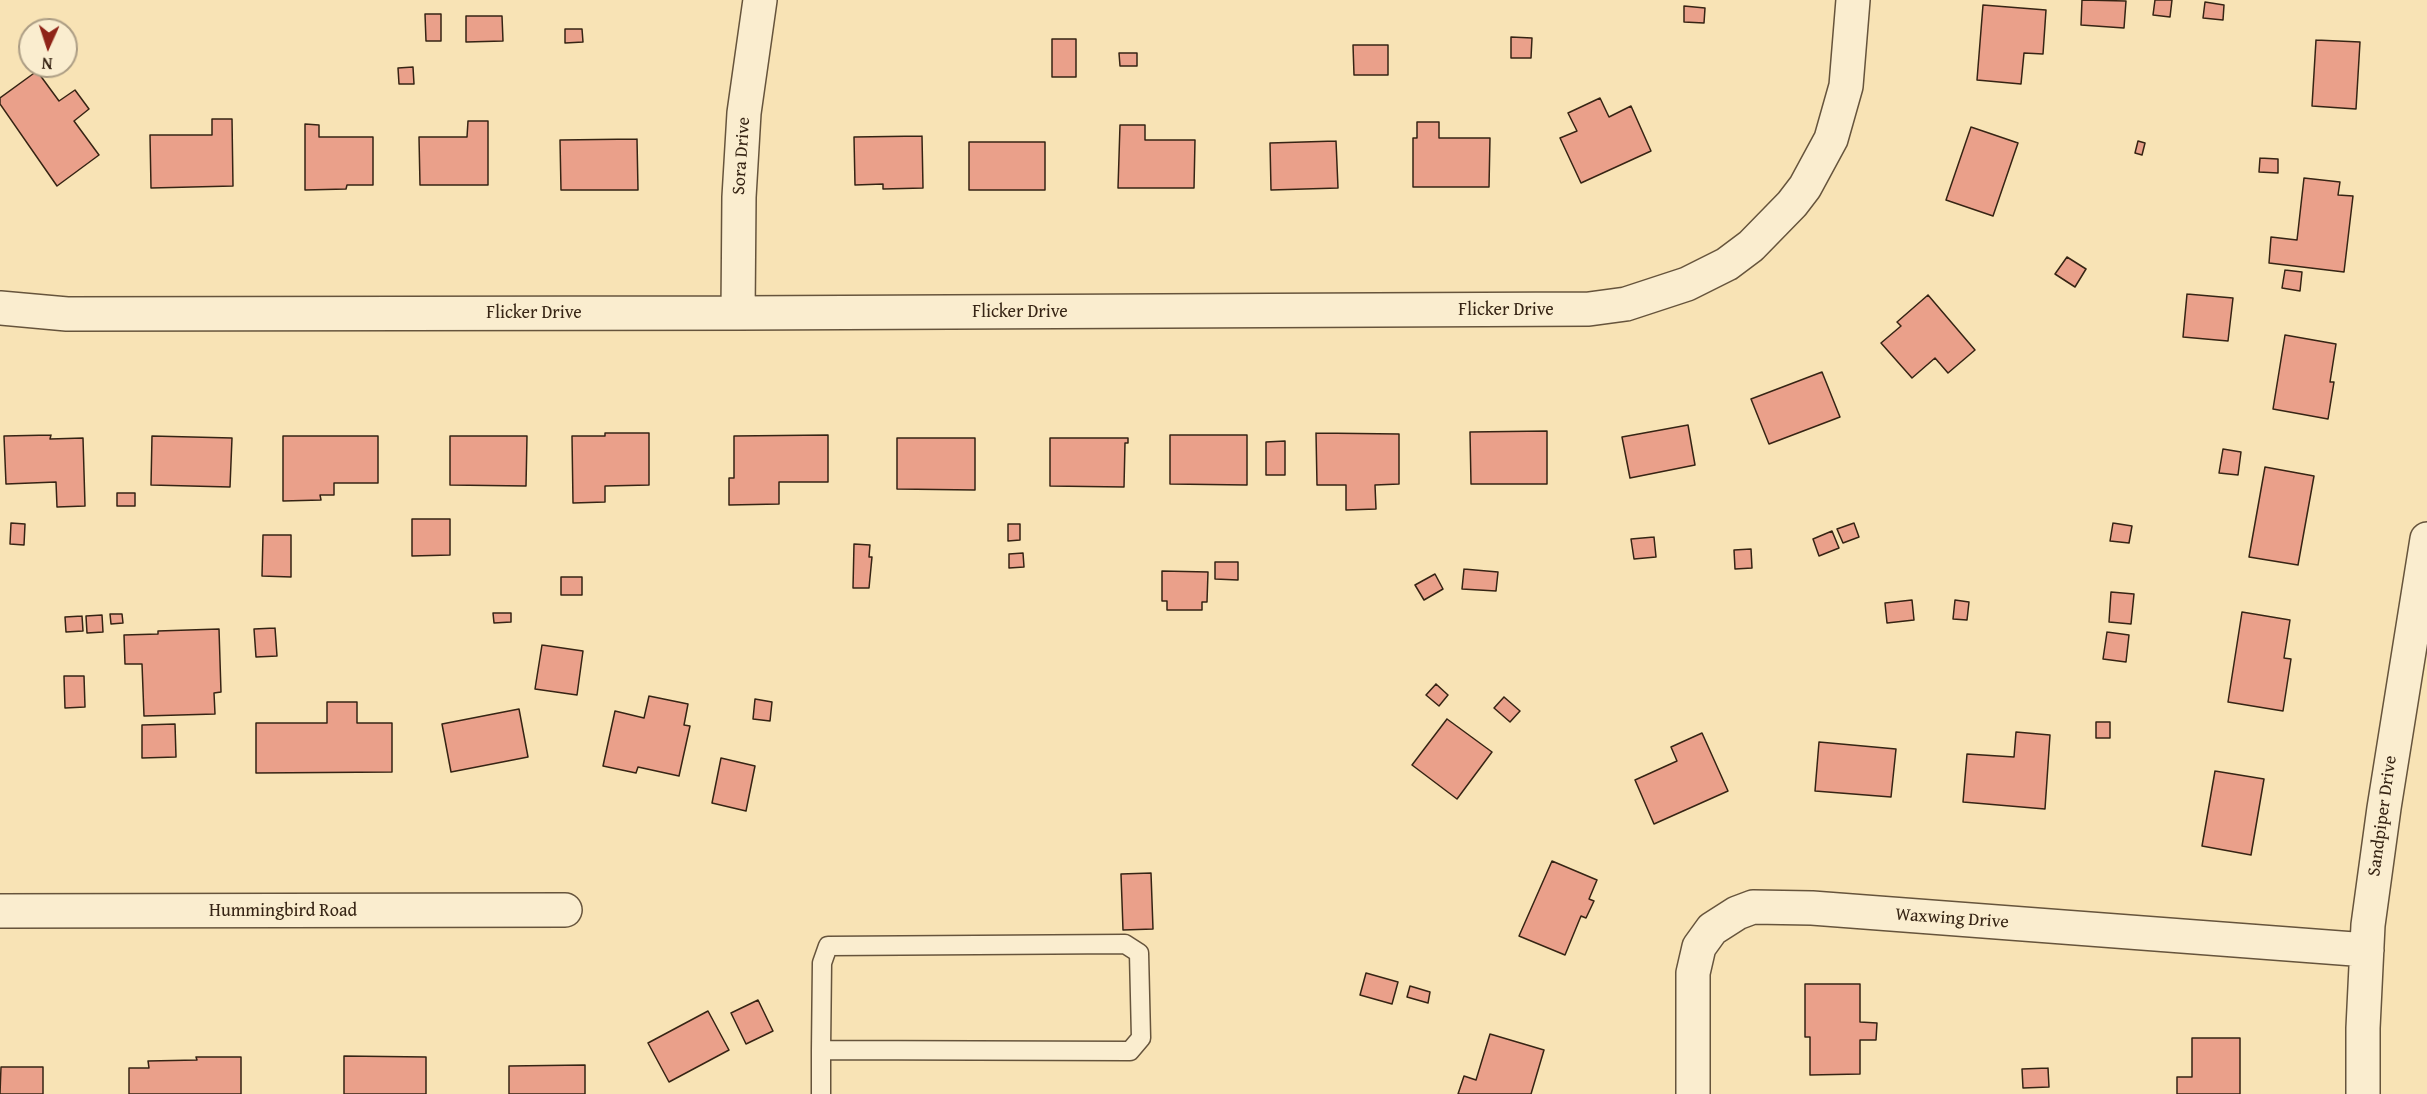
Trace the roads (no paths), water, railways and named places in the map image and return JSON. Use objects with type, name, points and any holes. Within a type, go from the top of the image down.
[{"type":"street","name":"Sora Drive","points":[[738,313],[739,197],[744,113],[760,0]]},
{"type":"street","name":"Flicker Drive","points":[[0,308],[67,314],[738,313],[1589,309],[1626,304],[1687,284],[1727,264],[1751,246],[1792,204],[1805,187],[1831,139],[1845,86],[1853,0]]},
{"type":"street","name":"Sandpiper Drive","points":[[2363,1094],[2363,1028],[2368,924],[2384,808],[2427,540]]},
{"type":"street","name":"Waxwing Drive","points":[[1693,1094],[1693,973],[1700,947],[1712,929],[1737,913],[1754,907],[1823,909],[2367,950]]},
{"type":"street","name":"Hummingbird Road","points":[[0,911],[565,910]]},
{"type":"lane","points":[[821,1050],[1130,1051],[1141,1038],[1139,953],[1125,945],[828,946],[822,963],[821,1050],[821,1094]]}]
